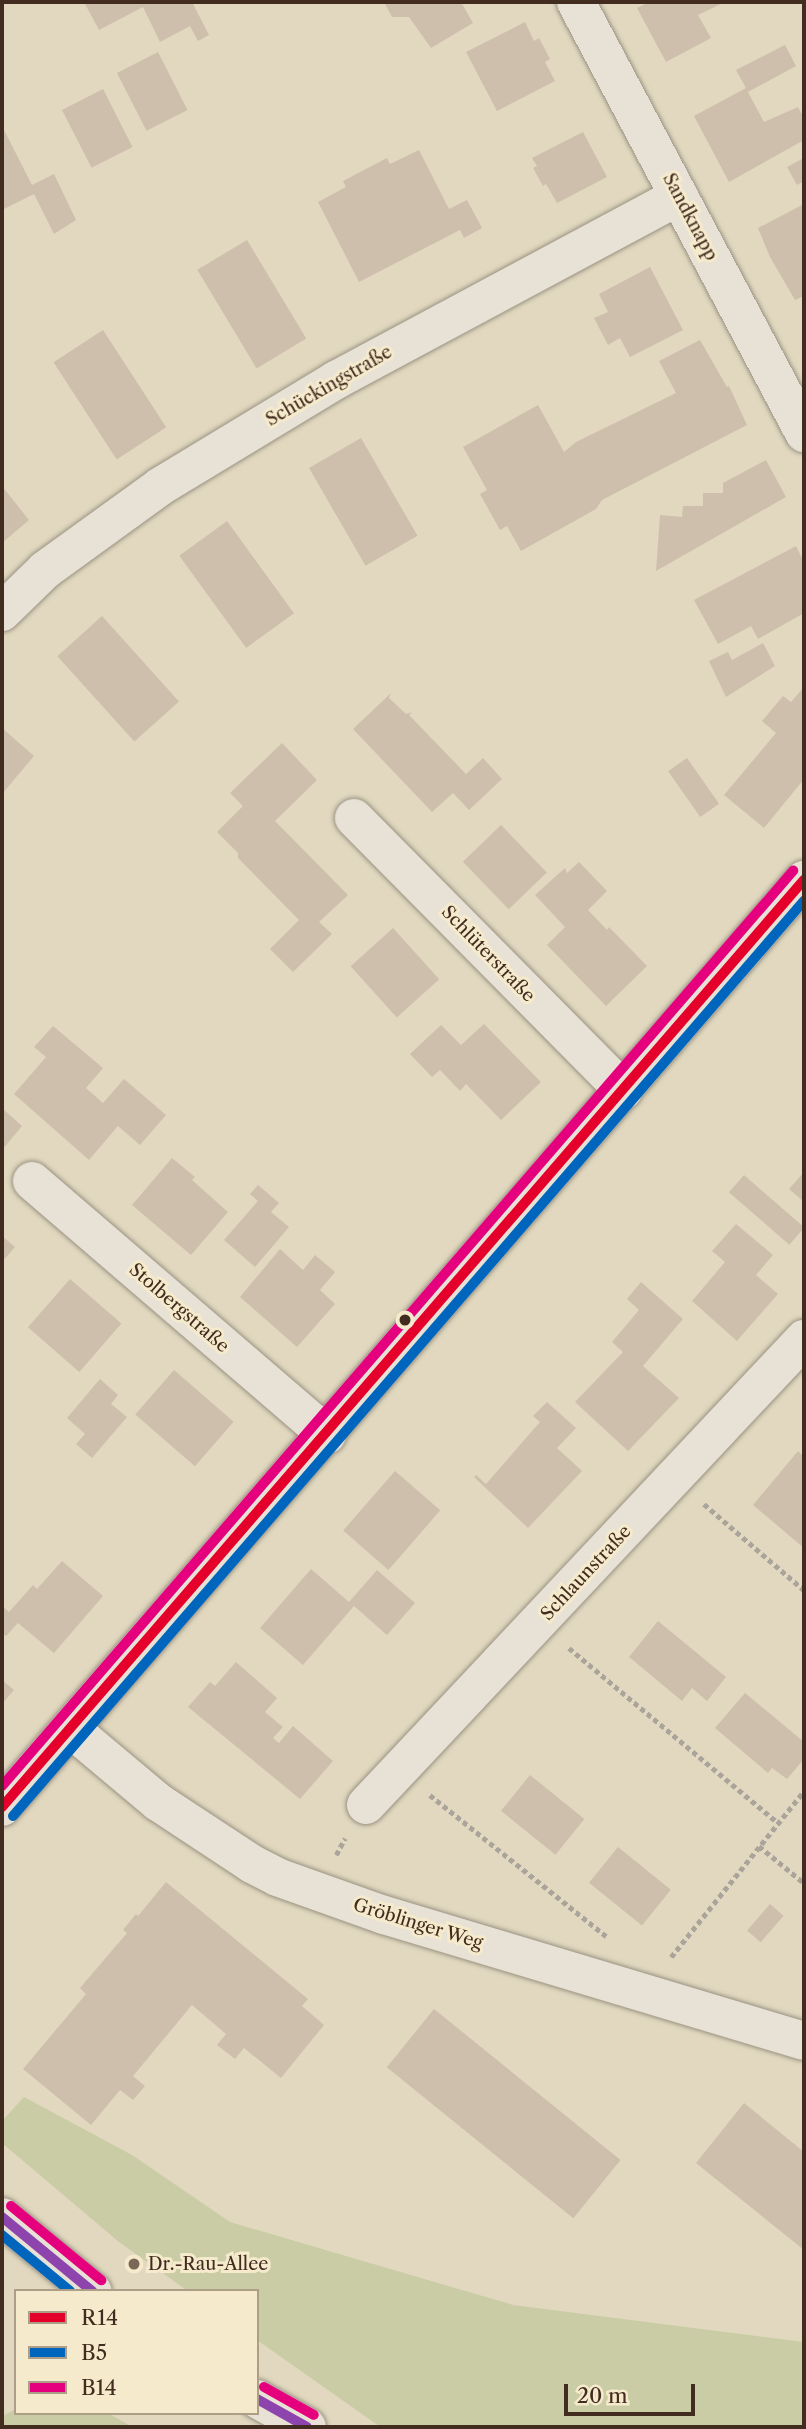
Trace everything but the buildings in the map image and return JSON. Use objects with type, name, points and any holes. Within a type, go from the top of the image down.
[{"type":"street","name":"Sandknapp","points":[[576,2],[804,433]]},
{"type":"street","name":"Schückingstraße","points":[[2,612],[46,570],[161,486],[336,380],[680,196]]},
{"type":"street","name":"Schlüterstraße","points":[[354,818],[623,1090]]},
{"type":"street","points":[[2,1807],[327,1435],[804,880]]},
{"type":"street","name":"Stolbergstraße","points":[[32,1181],[327,1435]]},
{"type":"street","name":"Schlaunstraße","points":[[366,1805],[804,1339]]},
{"type":"street","name":"Gröblinger Weg","points":[[71,1729],[158,1802],[251,1864],[277,1877],[383,1915],[804,2041]]},
{"type":"street","points":[[5,2226],[89,2289]]},
{"type":"street","points":[[259,2400],[307,2427]]},
{"type":"path","points":[[674,1477],[804,1590]]},
{"type":"path","points":[[539,1623],[778,1822]]},
{"type":"path","points":[[398,1770],[613,1942]]},
{"type":"path","points":[[649,1993],[656,1976],[804,1791]]},
{"type":"path","points":[[316,1890],[366,1805]]},
{"type":"path","points":[[759,1846],[804,1883]]},
{"type":"green space","points":[[24,2097],[132,2155],[230,2222],[513,2305],[804,2342],[804,2427],[379,2426],[259,2341],[259,2289],[185,2289],[119,2242],[2,2143],[2,2121]]},
{"type":"green space","points":[[14,2410],[14,2415],[111,2415],[132,2427],[2,2427],[2,2416]]},
{"type":"transit line","name":"B14","points":[[2,1786],[793,871]]},
{"type":"transit line","name":"R14","points":[[2,1807],[804,880]]},
{"type":"transit line","name":"B5","points":[[13,1816],[804,901]]},
{"type":"transit line","name":"B14","points":[[11,2206],[101,2280]]},
{"type":"transit line","points":[[2,2217],[90,2289]]},
{"type":"transit line","name":"B5","points":[[2,2235],[68,2289]]},
{"type":"transit line","name":"B14","points":[[264,2387],[314,2415]]},
{"type":"transit line","points":[[259,2400],[307,2427]]},
{"type":"place","name":"Dr.-Rau-Allee","points":[[134,2264]]}]
